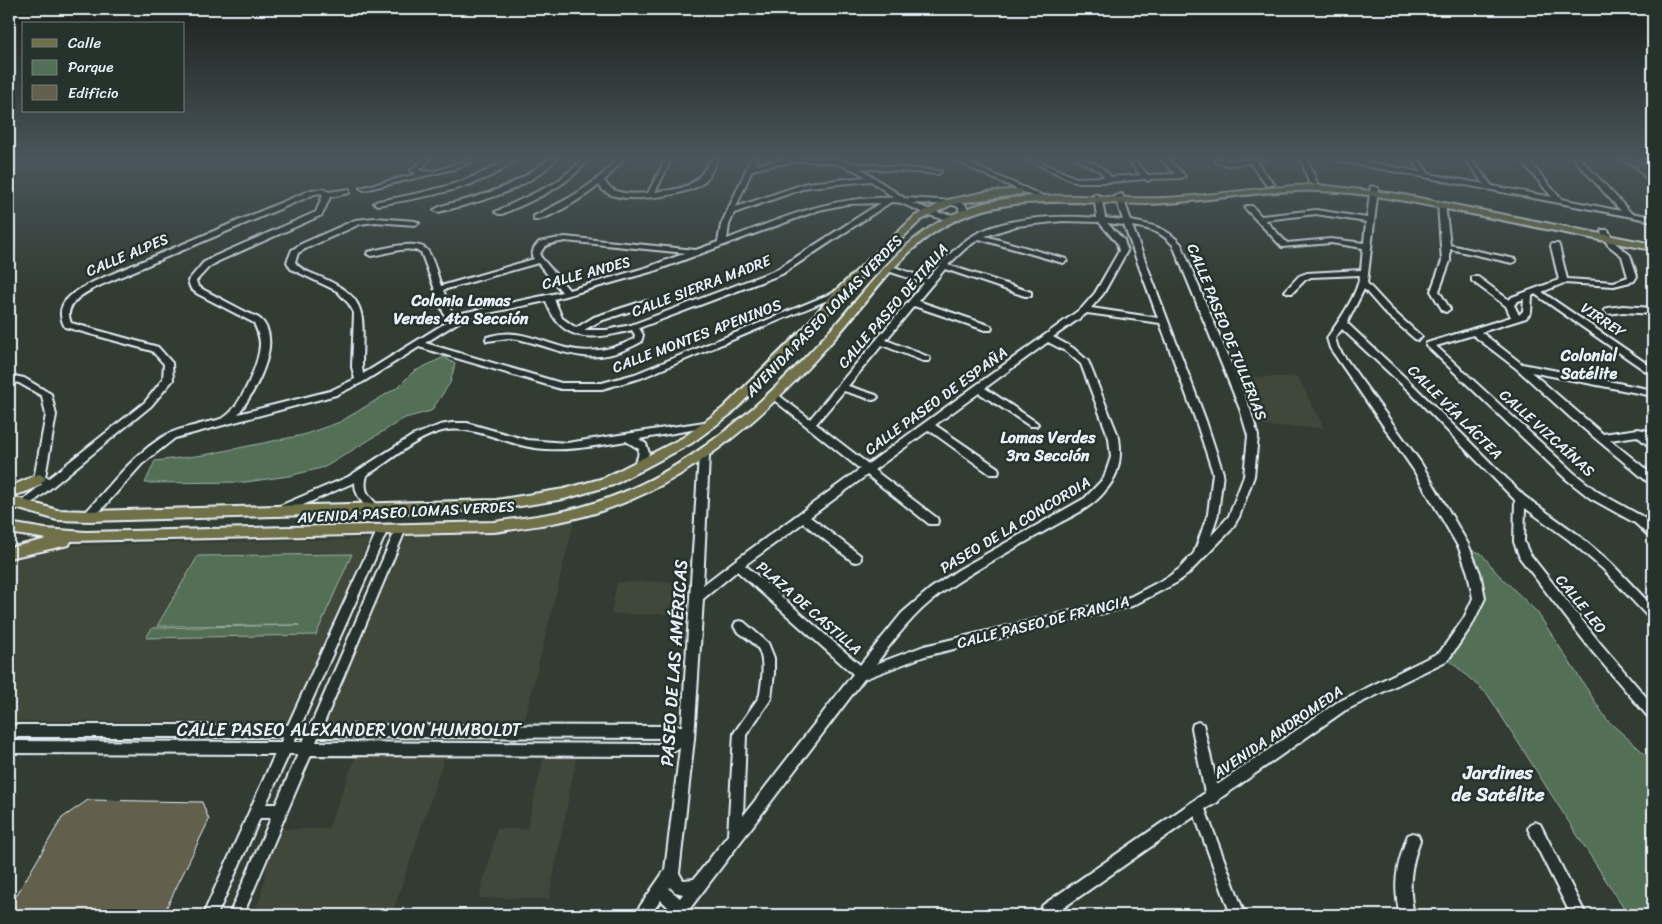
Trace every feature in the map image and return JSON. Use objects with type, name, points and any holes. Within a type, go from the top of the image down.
[{"type":"main road","name":"AVENIDA PASEO LOMAS VERDES","points":[[15,504],[57,515],[89,516],[461,507],[529,501],[608,482],[685,442],[711,424],[741,399],[807,331],[838,294],[911,224],[926,213],[950,202]]},
{"type":"main road","name":"AVENIDA PASEO LOMAS VERDES","points":[[9,528],[45,534],[86,537],[400,531],[494,527],[559,517],[623,497],[704,455],[727,438],[774,396],[816,353],[891,269],[930,232],[959,215],[1007,202]]},
{"type":"main road","points":[[1427,202],[1547,224]]},
{"type":"main road","points":[[1432,202],[1606,235],[1653,241]]},
{"type":"main road","points":[[1606,235],[1653,247]]},
{"type":"main road","points":[[9,492],[45,481]]},
{"type":"main road","points":[[9,553],[86,537]]},
{"type":"street","name":"CALLE ALPES","points":[[15,504],[148,404],[168,380],[170,371],[168,364],[155,349],[68,325],[64,319],[64,309],[70,301],[81,292],[98,283],[290,202]]},
{"type":"street","points":[[229,419],[246,398],[266,350],[266,338],[263,328],[258,321],[201,292],[194,287],[192,281],[206,265],[216,259],[319,213],[324,202]]},
{"type":"street","points":[[378,203],[382,202]]},
{"type":"street","points":[[438,210],[463,202]]},
{"type":"street","points":[[499,212],[522,202]]},
{"type":"street","points":[[538,218],[570,202]]},
{"type":"street","points":[[722,242],[726,225],[737,202]]},
{"type":"street","points":[[733,211],[757,202]]},
{"type":"street","name":"CALLE ANDES","points":[[89,516],[135,465],[160,442],[185,430],[334,393],[360,380],[451,322],[474,312],[549,298],[651,269],[817,208],[846,202]]},
{"type":"street","name":"CALLE SIERRA MADRE","points":[[576,331],[592,334],[634,327],[779,272],[892,202]]},
{"type":"street","points":[[900,202],[926,213],[959,215],[964,210],[962,206],[950,202]]},
{"type":"street","points":[[1098,202],[1102,222],[1121,242],[1132,241]]},
{"type":"street","name":"CALLE PASEO DE FRANCIA","points":[[862,674],[924,652],[1132,601],[1172,580],[1183,572],[1199,555],[1213,514],[1218,473],[1201,421],[1132,241],[1121,202]]},
{"type":"street","points":[[1342,324],[1364,283],[1373,202]]},
{"type":"street","points":[[1565,202],[1653,219]]},
{"type":"street","points":[[1617,202],[1629,215]]},
{"type":"street","points":[[1441,205],[1446,261],[1434,291],[1446,309]]},
{"type":"street","points":[[1249,208],[1285,245],[1331,241],[1367,246]]},
{"type":"street","points":[[1260,218],[1316,212],[1371,221]]},
{"type":"street","points":[[360,380],[356,367],[358,313],[356,304],[350,295],[340,289],[294,267],[291,262],[292,257],[304,246],[358,222],[375,220],[415,223]]},
{"type":"street","name":"CALLE PASEO DE ITALIA","points":[[810,425],[943,266],[961,248],[978,236],[1007,226],[1037,220],[1102,222]]},
{"type":"street","name":"CALLE PASEO DE TULLERIAS","points":[[1102,222],[1158,229],[1175,241],[1220,349],[1253,436],[1249,476],[1234,517],[1227,527],[1199,555]]},
{"type":"street","points":[[1510,304],[1515,299],[1528,296],[1563,281],[1614,284],[1627,282],[1633,276],[1626,255],[1606,235]]},
{"type":"street","points":[[978,236],[1063,261]]},
{"type":"street","points":[[567,292],[539,260],[536,252],[547,242],[565,239],[697,253]]},
{"type":"street","name":"CALLE PASEO DE ESPAÑA","points":[[697,597],[737,565],[980,389],[1085,310],[1098,294],[1123,251],[1121,242]]},
{"type":"street","points":[[1626,255],[1636,244]]},
{"type":"street","points":[[1446,246],[1512,261]]},
{"type":"street","points":[[1555,246],[1563,281]]},
{"type":"street","points":[[372,254],[420,248],[424,251],[451,322]]},
{"type":"street","points":[[438,289],[539,260]]},
{"type":"street","points":[[943,266],[1028,294]]},
{"type":"street","points":[[891,269],[930,282]]},
{"type":"street","points":[[1289,291],[1302,278],[1310,275],[1365,272]]},
{"type":"street","points":[[1475,279],[1510,304],[1516,318]]},
{"type":"street","points":[[1364,283],[1388,311],[1418,337]]},
{"type":"street","name":"VIRREY","points":[[1537,292],[1653,372]]},
{"type":"street","name":"CALLE MONTES APENINOS","points":[[418,344],[561,386],[602,386],[647,372],[838,294]]},
{"type":"street","points":[[1474,332],[1516,318],[1527,312],[1528,296]]},
{"type":"street","points":[[549,298],[560,322],[576,331],[597,320],[647,303]]},
{"type":"street","points":[[912,302],[988,328]]},
{"type":"street","points":[[1608,311],[1623,309],[1653,311]]},
{"type":"street","points":[[1085,310],[1162,321]]},
{"type":"street","name":"CALLE VÍA LÁCTEA","points":[[1342,324],[1412,389],[1520,499],[1573,537],[1607,566],[1653,615]]},
{"type":"street","name":"AVENIDA ANDROMEDA","points":[[1044,915],[1048,910],[1340,706],[1444,656],[1468,621],[1479,598],[1474,573],[1464,548],[1417,466],[1334,348],[1331,338],[1342,324]]},
{"type":"street","points":[[490,339],[498,335],[512,334],[567,352],[600,353],[638,340],[639,335],[634,327]]},
{"type":"street","points":[[1474,332],[1520,367],[1653,480]]},
{"type":"street","name":"CALLE VIZCAÍNAS","points":[[1474,332],[1430,345],[1570,476],[1594,495],[1639,520],[1653,533]]},
{"type":"street","name":"PASEO DE LA CONCORDIA","points":[[862,674],[906,616],[934,592],[962,573],[1089,501],[1106,485],[1112,475],[1117,451],[1114,438],[1084,363],[1070,350],[1048,338]]},
{"type":"street","points":[[880,341],[926,359]]},
{"type":"street","points":[[1638,361],[1653,363]]},
{"type":"street","points":[[1520,367],[1653,393]]},
{"type":"street","points":[[9,378],[21,380],[46,394],[50,414],[45,481]]},
{"type":"street","points":[[842,387],[873,398]]},
{"type":"street","points":[[980,389],[1033,424]]},
{"type":"street","points":[[774,396],[933,521]]},
{"type":"street","points":[[246,398],[247,407],[253,414]]},
{"type":"street","points":[[281,510],[323,494],[362,474],[416,438],[452,426],[473,428],[512,440],[543,446],[575,446],[711,424]]},
{"type":"street","points":[[929,425],[994,471]]},
{"type":"street","points":[[1602,438],[1633,432],[1653,435]]},
{"type":"street","points":[[1633,432],[1653,445]]},
{"type":"street","points":[[626,438],[642,445],[645,450],[644,458],[636,469]]},
{"type":"street","name":"PASEO DE LAS AMÉRICAS","points":[[672,873],[680,822],[688,735],[704,455]]},
{"type":"street","points":[[362,474],[359,484],[360,493],[375,509]]},
{"type":"street","name":"CALLE LEO","points":[[1520,499],[1519,542],[1524,555],[1596,647],[1653,714]]},
{"type":"street","points":[[803,518],[856,558]]},
{"type":"street","points":[[1639,520],[1653,521]]},
{"type":"street","points":[[210,915],[382,531]]},
{"type":"street","points":[[236,915],[400,531]]},
{"type":"street","name":"PLAZA DE CASTILLA","points":[[737,565],[862,674]]},
{"type":"street","points":[[736,839],[740,732],[765,699],[767,674],[767,657],[764,647],[740,626]]},
{"type":"street","points":[[660,890],[679,912],[736,839],[801,750],[862,674]]},
{"type":"street","points":[[1198,728],[1212,797]]},
{"type":"street","name":"CALLE PASEO ALEXANDER VON HUMBOLDT","points":[[9,731],[500,732],[688,735]]},
{"type":"street","points":[[132,749],[138,732]]},
{"type":"street","points":[[495,749],[500,732]]},
{"type":"street","name":"CALLE PASEO ALEXANDER VON HUMBOLDT","points":[[9,747],[658,750],[688,735]]},
{"type":"street","points":[[1198,807],[1238,915]]},
{"type":"street","points":[[257,811],[280,811]]},
{"type":"street","points":[[1535,829],[1579,915]]},
{"type":"street","points":[[1407,915],[1402,874],[1413,840]]},
{"type":"street","points":[[672,873],[674,881],[680,886],[698,886]]},
{"type":"street","points":[[641,915],[672,873]]},
{"type":"shaded area","points":[[1238,377],[1298,377],[1324,428],[1257,426]]},
{"type":"shaded area","points":[[575,518],[524,722],[324,725],[405,535],[493,532]]},
{"type":"shaded area","points":[[370,539],[290,722],[9,721],[9,560],[47,550],[83,545]]},
{"type":"shaded area","points":[[693,581],[691,614],[611,614],[617,582]]},
{"type":"shaded area","points":[[356,755],[445,756],[392,915],[253,915],[260,899],[275,829],[328,829]]},
{"type":"shaded area","points":[[544,755],[577,755],[549,899],[479,898],[497,829],[527,829]]},
{"type":"green space","points":[[444,357],[455,364],[450,383],[431,411],[405,418],[325,467],[289,476],[246,482],[145,483],[155,461],[204,455],[303,435],[340,422],[398,387],[413,372]]},
{"type":"green space","points":[[1470,550],[1481,553],[1497,573],[1537,612],[1607,720],[1653,761],[1653,915],[1628,915],[1488,695],[1446,657],[1482,600]]},
{"type":"green space","points":[[352,554],[316,635],[146,638],[152,628],[299,625],[157,626],[198,556]]},
{"type":"building","points":[[88,800],[202,802],[209,820],[163,915],[9,915],[9,908],[62,818]]},
{"type":"district","name":"Colonia Lomas Verdes 4ta Sección","points":[[461,309]]},
{"type":"district","name":"Colonial Satélite","points":[[1589,364]]},
{"type":"district","name":"Lomas Verdes 3ra Sección","points":[[1048,446]]},
{"type":"district","name":"Jardines de Satélite","points":[[1498,783]]}]
